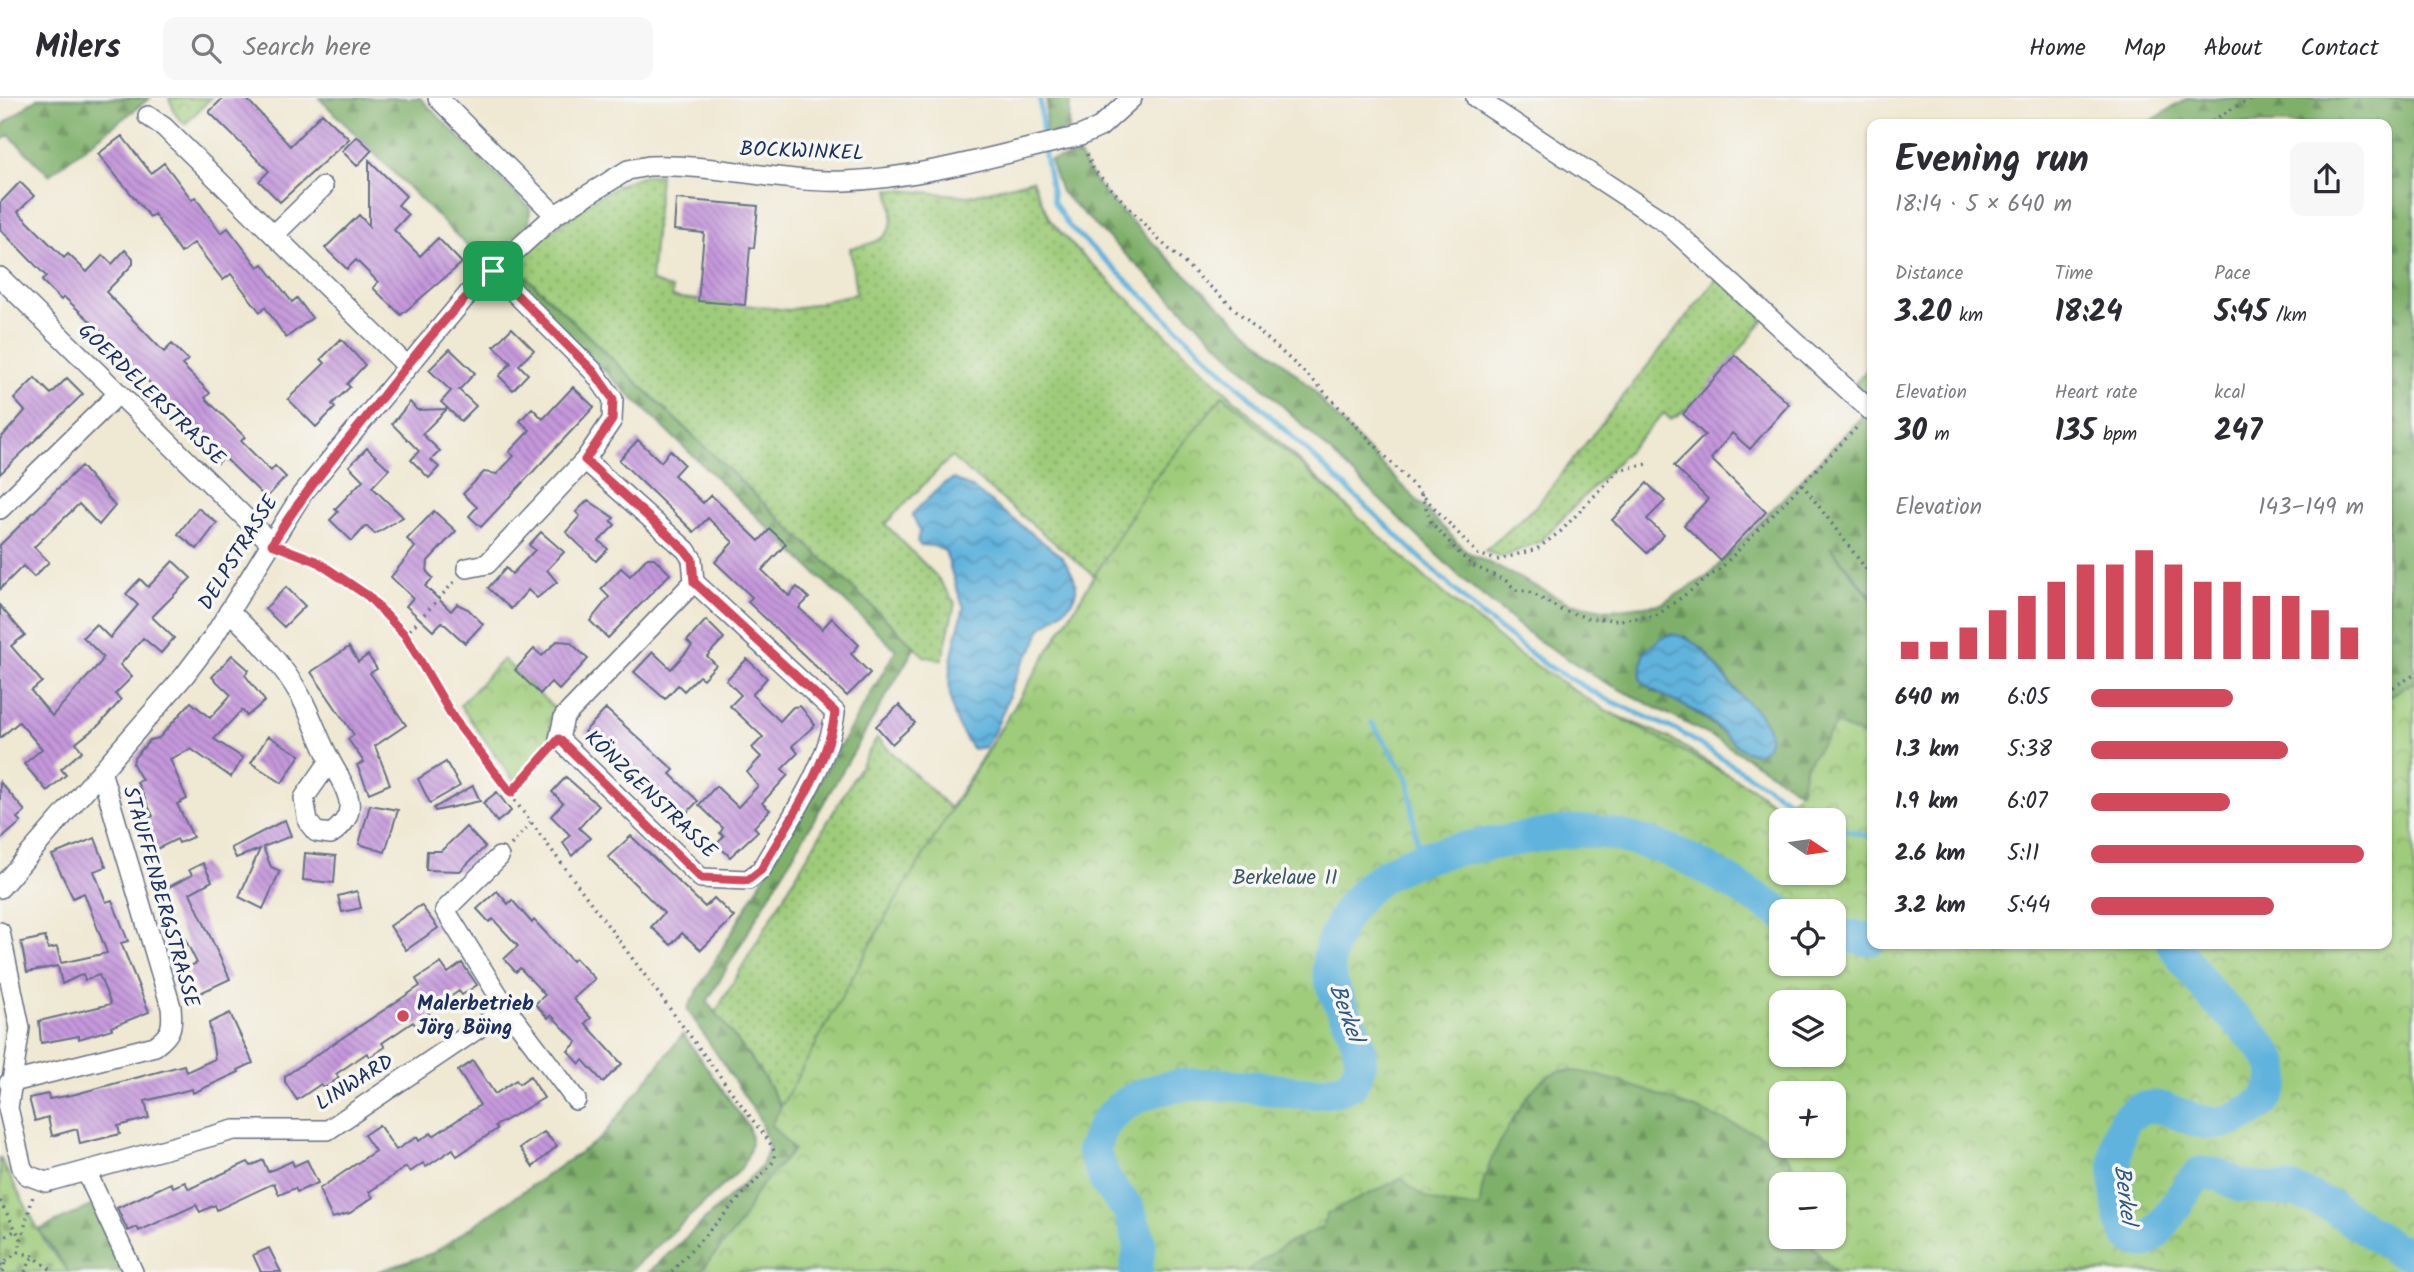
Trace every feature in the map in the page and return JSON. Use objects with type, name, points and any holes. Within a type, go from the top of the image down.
[{"type":"street","points":[[438,98],[555,215]]},
{"type":"street","name":"BOCKWINKEL","points":[[521,247],[555,215],[628,170],[649,166],[844,181],[895,177],[1080,136],[1101,127],[1132,98]]},
{"type":"street","points":[[1476,98],[1666,223],[1867,407]]},
{"type":"street","points":[[148,116],[164,127],[407,365]]},
{"type":"street","points":[[275,234],[323,187]]},
{"type":"street","name":"DELPSTRASSE","points":[[0,888],[184,676],[229,611],[302,494],[469,293],[521,247]]},
{"type":"street","points":[[467,568],[487,564],[585,460],[612,420],[613,399],[594,372],[493,271]]},
{"type":"street","name":"GOERDELERSTRASSE","points":[[0,276],[117,395],[272,544]]},
{"type":"street","points":[[0,509],[117,395]]},
{"type":"street","points":[[585,460],[685,550],[692,559],[694,582]]},
{"type":"street","name":"KÖNZGENSTRASSE","points":[[694,582],[835,712],[833,728],[821,760],[761,870],[748,880],[701,878],[559,739],[564,717],[694,582]]},
{"type":"street","points":[[229,611],[284,670],[313,720],[330,761]]},
{"type":"street","name":"STAUFFENBERGSTRASSE","points":[[9,1083],[155,1046],[168,1037],[173,1025],[171,1007],[101,771]]},
{"type":"street","points":[[499,858],[445,910],[507,1009],[576,1100]]},
{"type":"street","points":[[0,932],[20,1028],[9,1083],[8,1108],[19,1159],[27,1175],[37,1181]]},
{"type":"street","name":"LINWARD","points":[[37,1181],[55,1182],[234,1130],[328,1130],[507,1009]]},
{"type":"street","points":[[87,1173],[133,1272]]},
{"type":"path","points":[[2215,119],[2251,98]]},
{"type":"path","points":[[1080,136],[1093,169],[1159,240],[1316,383],[1478,554],[1497,560],[1523,555],[1549,541],[1619,470],[1647,464]]},
{"type":"path","points":[[1421,492],[1431,522],[1472,565],[1561,610],[1588,618],[1619,620],[1656,616],[1720,569],[1867,417]]},
{"type":"path","points":[[1802,484],[1867,570]]},
{"type":"path","points":[[272,544],[316,561],[368,596],[405,635],[454,719],[763,1133],[775,1154],[761,1176],[671,1272]]},
{"type":"path","points":[[405,635],[467,568]]},
{"type":"path","points":[[2392,688],[2414,675]]},
{"type":"path","points":[[511,793],[559,739]]},
{"type":"path","points":[[499,858],[531,823]]},
{"type":"path","points":[[0,1265],[18,1252],[37,1181]]},
{"type":"path","points":[[0,1201],[22,1238]]},
{"type":"path","points":[[0,1240],[16,1230]]},
{"type":"path","points":[[18,1252],[33,1256],[51,1271]]},
{"type":"path","points":[[25,1272],[33,1256]]},
{"type":"path","points":[[3,1272],[5,1261]]},
{"type":"green space","points":[[37,98],[150,98],[49,175],[9,135],[0,141],[0,127]]},
{"type":"green space","points":[[169,98],[211,98],[185,124],[176,115]]},
{"type":"green space","points":[[319,98],[420,98],[530,208],[529,225],[483,262]]},
{"type":"green space","points":[[1047,98],[1070,98],[1069,130],[1045,135]]},
{"type":"green space","points":[[2188,98],[2414,98],[2414,681],[2392,695],[2392,119],[2154,119]]},
{"type":"green space","points":[[1079,155],[1093,178],[1118,208],[1166,256],[1312,388],[1326,407],[1467,552],[1569,603],[1609,610],[1661,604],[1708,576],[1867,411],[1867,591],[1830,547],[1867,593],[1867,818],[1846,813],[1846,808],[1826,808],[1717,739],[1601,680],[1533,637],[1460,577],[1061,192],[1050,160]],"holes":[[[1684,636],[1704,650],[1745,701],[1746,751],[1690,709],[1652,691]]]},
{"type":"green space","points":[[645,175],[660,175],[651,281],[673,289],[672,297],[789,310],[856,294],[850,248],[875,242],[888,231],[892,215],[889,189],[969,196],[1032,180],[1050,220],[1076,249],[1455,609],[1540,676],[1617,716],[1670,738],[1781,808],[1769,808],[1769,880],[1721,857],[765,1222],[783,1112],[773,1093],[715,1013],[877,738],[950,808],[1097,578],[951,457],[885,524],[937,577],[955,603],[942,660],[924,656],[524,275],[524,253],[596,198]]},
{"type":"green space","points":[[524,275],[915,647],[707,1002],[767,1082],[779,1104],[791,1150],[783,1181],[714,1272],[649,1272],[762,1166],[769,1147],[759,1118],[687,1009],[896,650],[524,294]]},
{"type":"green space","points":[[1718,277],[1765,318],[1721,374],[1682,413],[1670,419],[1664,413],[1541,541],[1503,557],[1485,551],[1536,506]]},
{"type":"green space","points":[[1867,370],[1867,401],[1852,387]]},
{"type":"green space","name":"Berkelaue II","points":[[1223,395],[1429,581],[1514,651],[1605,710],[1751,787],[1777,808],[1769,808],[1769,886],[1846,886],[1846,808],[1782,808],[1801,790],[1805,767],[1836,724],[1867,737],[1867,949],[2392,949],[2392,695],[2414,682],[2414,1272],[1835,1272],[1814,1249],[1846,1249],[1846,1172],[1794,1172],[1788,1158],[1846,1158],[1846,1081],[1769,1081],[1769,1138],[1633,1086],[1577,1071],[1560,1071],[1537,1085],[1510,1124],[1486,1175],[1480,1208],[1437,1202],[1418,1193],[1402,1178],[1327,1214],[1322,1227],[1284,1245],[1245,1272],[700,1272],[739,1226],[758,1189],[794,1150],[771,1125],[887,915],[1151,483]]},
{"type":"green space","points":[[503,659],[556,710],[550,717],[551,744],[515,782],[460,705]]},
{"type":"green space","points":[[1781,886],[1834,886],[1834,899],[1807,899]]},
{"type":"green space","points":[[683,1034],[748,1126],[750,1149],[740,1170],[629,1272],[377,1272],[433,1253],[601,1138]]},
{"type":"green space","points":[[1523,1061],[1744,1082],[1769,1124],[1769,1158],[1807,1158],[1835,1172],[1769,1172],[1769,1249],[1846,1249],[1846,1177],[2040,1272],[1161,1272]]},
{"type":"green space","points":[[0,1158],[46,1244],[69,1272],[0,1272]]},
{"type":"green space","points":[[97,1203],[129,1272],[69,1272],[39,1230]]},
{"type":"water","points":[[954,479],[974,489],[1061,556],[1075,581],[1076,590],[1069,605],[1041,629],[985,747],[973,749],[961,732],[950,698],[951,663],[964,607],[945,551],[920,545],[917,541],[920,531],[912,514],[943,484]]},
{"type":"water","points":[[1671,634],[1700,647],[1734,689],[1759,714],[1769,730],[1769,742],[1763,751],[1746,751],[1709,720],[1656,691],[1640,679],[1644,652],[1661,638]]},
{"type":"building","points":[[223,98],[246,98],[290,146],[322,113],[349,139],[280,202],[259,181],[269,171],[209,112]]},
{"type":"building","points":[[122,136],[151,173],[164,163],[192,200],[195,197],[221,233],[228,228],[258,267],[263,264],[292,302],[297,298],[312,318],[286,338],[265,307],[260,312],[231,274],[223,280],[194,243],[181,253],[154,214],[150,217],[98,154]]},
{"type":"building","points":[[357,136],[372,150],[357,166],[342,151]]},
{"type":"building","points":[[369,160],[406,196],[398,205],[408,215],[394,230],[420,256],[438,238],[462,263],[401,315],[373,288],[378,282],[356,260],[347,269],[325,248],[359,215],[369,226]]},
{"type":"building","points":[[20,182],[34,196],[18,212],[64,258],[68,254],[87,272],[103,255],[112,264],[125,250],[133,258],[133,264],[106,292],[164,352],[172,344],[188,360],[182,365],[210,393],[205,398],[245,437],[241,441],[271,471],[275,466],[286,477],[266,498],[224,457],[218,463],[198,443],[204,437],[144,377],[141,380],[119,358],[124,354],[88,319],[64,297],[61,300],[42,281],[46,276],[0,229],[0,203]]},
{"type":"building","points":[[676,199],[758,206],[754,248],[750,247],[745,305],[698,301],[704,233],[674,230]]},
{"type":"building","points":[[512,328],[534,350],[519,365],[528,374],[513,390],[499,376],[511,363],[494,346]]},
{"type":"building","points":[[341,339],[365,365],[347,384],[350,387],[332,404],[335,408],[316,427],[288,399],[325,363],[321,359]]},
{"type":"building","points":[[450,349],[475,373],[459,390],[476,406],[461,421],[441,402],[451,391],[429,370]]},
{"type":"building","points":[[1735,355],[1789,404],[1750,449],[1732,433],[1711,459],[1766,512],[1720,560],[1684,525],[1708,499],[1674,466],[1705,435],[1683,414]]},
{"type":"building","points":[[35,378],[51,394],[67,378],[83,394],[0,474],[0,439],[25,411],[14,399]]},
{"type":"building","points":[[573,387],[594,407],[481,527],[469,516],[477,507],[463,494],[484,472],[497,474],[514,456],[509,452],[530,430],[520,421],[532,408],[543,419]]},
{"type":"building","points":[[410,402],[417,410],[447,409],[422,434],[440,451],[431,460],[439,467],[429,478],[411,460],[419,451],[392,424]]},
{"type":"building","points":[[638,440],[661,462],[670,450],[684,464],[674,475],[703,503],[711,495],[759,541],[770,529],[786,544],[762,570],[789,596],[797,587],[809,598],[799,608],[822,629],[832,618],[859,645],[851,654],[870,673],[847,696],[748,602],[752,597],[715,562],[733,542],[708,518],[694,532],[619,460]]},
{"type":"building","points":[[367,448],[389,469],[372,487],[403,517],[375,534],[366,526],[352,541],[330,520],[338,512],[335,509],[363,480],[349,466]]},
{"type":"building","points":[[81,466],[115,506],[99,525],[79,504],[34,547],[49,562],[34,577],[23,566],[0,589],[0,545]]},
{"type":"building","points":[[1647,483],[1665,501],[1647,519],[1664,535],[1647,553],[1612,520]]},
{"type":"building","points":[[588,500],[614,518],[611,521],[615,525],[599,541],[608,549],[596,561],[566,532],[580,516],[576,512]]},
{"type":"building","points":[[198,508],[217,523],[197,549],[178,534]]},
{"type":"building","points":[[434,511],[456,531],[428,561],[427,572],[433,578],[425,586],[451,611],[457,604],[468,609],[483,624],[465,643],[442,622],[433,631],[406,606],[413,598],[391,577],[415,547],[407,539]]},
{"type":"building","points":[[541,532],[564,552],[547,570],[557,582],[537,598],[528,590],[511,609],[488,588],[506,568],[512,574],[535,550],[529,545]]},
{"type":"building","points":[[647,558],[654,558],[670,574],[608,638],[590,621],[609,597],[601,589],[621,568],[630,576]]},
{"type":"building","points":[[173,561],[191,578],[152,617],[174,638],[161,653],[143,638],[120,665],[132,677],[115,694],[121,700],[100,724],[76,743],[82,751],[61,769],[66,775],[47,791],[24,764],[42,749],[19,722],[0,738],[0,606],[25,635],[11,646],[42,682],[31,691],[52,716],[103,657],[83,637],[96,624],[110,638],[138,605],[126,594],[140,579],[148,587]]},
{"type":"building","points":[[286,587],[305,606],[284,627],[265,609]]},
{"type":"building","points":[[706,620],[724,638],[707,656],[716,665],[703,679],[699,676],[684,691],[678,685],[665,699],[634,672],[653,652],[671,669],[692,646],[687,641]]},
{"type":"building","points":[[557,641],[570,642],[588,659],[559,690],[551,682],[540,694],[515,670],[534,649],[542,656]]},
{"type":"building","points":[[349,647],[358,662],[368,655],[377,669],[370,673],[406,725],[375,746],[390,784],[369,793],[357,765],[364,762],[348,739],[354,735],[311,672]]},
{"type":"building","points":[[232,655],[249,670],[245,675],[265,701],[247,716],[242,710],[214,739],[243,758],[231,777],[191,749],[170,759],[187,799],[177,804],[193,837],[179,843],[177,839],[155,850],[142,822],[153,816],[137,782],[142,780],[133,764],[134,758],[150,740],[159,738],[191,702],[210,718],[231,695],[212,677]]},
{"type":"building","points":[[747,659],[767,678],[752,695],[780,721],[793,707],[800,706],[815,725],[792,746],[798,753],[782,769],[788,775],[762,803],[770,810],[754,827],[758,831],[730,857],[717,844],[724,836],[720,833],[723,828],[699,805],[716,786],[738,807],[758,786],[747,772],[761,757],[752,748],[763,737],[730,706],[741,695],[726,680]]},
{"type":"building","points":[[899,705],[915,723],[892,744],[876,726]]},
{"type":"building","points":[[606,709],[674,770],[670,774],[698,801],[678,822],[584,732]]},
{"type":"building","points":[[268,736],[300,755],[282,783],[251,763]]},
{"type":"building","points":[[446,762],[460,786],[430,803],[418,779]]},
{"type":"building","points":[[566,777],[599,806],[579,828],[590,838],[572,856],[563,843],[570,835],[551,816],[563,803],[552,792]]},
{"type":"building","points":[[0,782],[25,811],[17,818],[21,822],[0,840]]},
{"type":"building","points":[[473,786],[480,801],[435,811],[434,808]]},
{"type":"building","points":[[497,792],[511,811],[497,822],[483,803]]},
{"type":"building","points":[[370,805],[398,810],[385,852],[359,844]]},
{"type":"building","points":[[285,820],[291,836],[263,847],[271,867],[280,871],[263,909],[239,897],[260,849],[236,858],[231,848]]},
{"type":"building","points":[[466,827],[485,847],[460,871],[426,870],[427,851],[441,851]]},
{"type":"building","points":[[631,836],[705,907],[714,898],[734,917],[701,950],[682,933],[671,945],[651,927],[664,913],[608,857]]},
{"type":"building","points":[[95,838],[106,867],[94,871],[106,902],[112,900],[128,941],[121,943],[149,1012],[111,1027],[112,1029],[79,1039],[79,1036],[41,1043],[39,1021],[111,1004],[99,975],[85,980],[83,974],[62,984],[58,966],[27,972],[21,942],[45,937],[48,949],[57,947],[61,963],[107,953],[84,893],[73,898],[52,855]]},
{"type":"building","points":[[305,853],[336,856],[334,883],[303,880]]},
{"type":"building","points":[[203,863],[212,881],[190,893],[230,979],[198,994],[186,968],[197,963],[161,891],[192,875],[189,870]]},
{"type":"building","points":[[357,891],[361,908],[342,912],[338,896]]},
{"type":"building","points":[[497,891],[508,904],[512,900],[532,923],[534,920],[572,961],[575,958],[595,979],[573,999],[591,1018],[585,1023],[622,1064],[603,1082],[583,1060],[580,1064],[568,1051],[577,1042],[551,1015],[548,1018],[535,1004],[545,995],[520,968],[516,972],[504,959],[518,946],[493,919],[489,922],[477,909]]},
{"type":"building","points":[[421,905],[438,928],[406,950],[390,926]]},
{"type":"building","points":[[441,963],[448,973],[462,963],[477,985],[462,995],[459,991],[428,1012],[431,1016],[416,1026],[413,1022],[382,1043],[385,1047],[370,1057],[367,1053],[336,1074],[339,1078],[324,1088],[321,1084],[297,1100],[285,1082],[285,1076],[420,986],[416,979]]},
{"type":"building","points":[[230,1013],[253,1063],[238,1070],[239,1072],[193,1093],[192,1089],[145,1101],[149,1118],[118,1126],[120,1134],[80,1144],[77,1129],[52,1136],[48,1117],[35,1121],[29,1098],[48,1094],[49,1099],[72,1095],[184,1065],[186,1072],[215,1059],[209,1023]]},
{"type":"building","points":[[473,1061],[495,1094],[516,1080],[519,1084],[530,1076],[544,1098],[495,1126],[497,1129],[457,1156],[453,1149],[426,1167],[423,1163],[410,1172],[406,1167],[369,1192],[373,1197],[350,1213],[332,1218],[319,1189],[375,1151],[364,1135],[379,1125],[396,1150],[417,1137],[419,1141],[431,1133],[433,1136],[480,1105],[458,1071]]},
{"type":"building","points":[[544,1132],[557,1146],[533,1167],[520,1148]]},
{"type":"building","points":[[263,1160],[268,1172],[292,1161],[294,1166],[307,1160],[318,1183],[297,1192],[295,1188],[279,1195],[274,1183],[217,1210],[215,1205],[200,1212],[196,1205],[139,1231],[137,1227],[128,1231],[117,1208],[171,1183],[173,1187],[185,1182],[189,1189],[248,1162],[251,1166]]},
{"type":"building","points":[[269,1248],[281,1272],[261,1272],[253,1255]]},
{"type":"waterway","points":[[1040,98],[1043,140]]},
{"type":"waterway","points":[[1044,150],[1054,202],[1068,225],[1480,614],[1546,665],[1606,699],[1680,732],[1800,808]]},
{"type":"waterway","points":[[1372,723],[1408,778],[1419,858]]},
{"type":"waterway","points":[[1846,830],[1867,836]]},
{"type":"waterway","name":"Berkel","points":[[1136,1272],[1140,1242],[1129,1210],[1106,1182],[1093,1150],[1105,1124],[1121,1107],[1139,1096],[1179,1086],[1223,1084],[1308,1093],[1330,1091],[1352,1084],[1359,1067],[1360,1051],[1330,979],[1328,964],[1331,948],[1344,918],[1361,895],[1381,878],[1429,856],[1554,833],[1580,831],[1606,833],[1658,846],[1706,868],[1769,905]]},
{"type":"waterway","name":"Berkel","points":[[1846,937],[1867,939]]},
{"type":"waterway","name":"Berkel","points":[[2176,949],[2214,998],[2261,1045],[2274,1066],[2275,1076],[2273,1086],[2261,1103],[2233,1120],[2201,1122],[2160,1107],[2139,1110],[2128,1117],[2118,1138],[2116,1172],[2121,1220],[2129,1236],[2146,1242],[2201,1173],[2220,1175],[2240,1186],[2295,1191],[2333,1207],[2393,1248],[2414,1255]]},
{"type":"place","name":"Malerbetrieb Jörg Böing","points":[[403,1016]]},
{"type":"route","points":[[493,271],[594,372],[613,399],[612,420],[585,460],[685,550],[692,559],[694,582],[835,712],[833,728],[821,760],[761,870],[748,880],[701,878],[559,739],[511,793],[454,719],[405,635],[368,596],[316,561],[272,544],[302,494],[407,365],[469,293],[493,271]]}]
